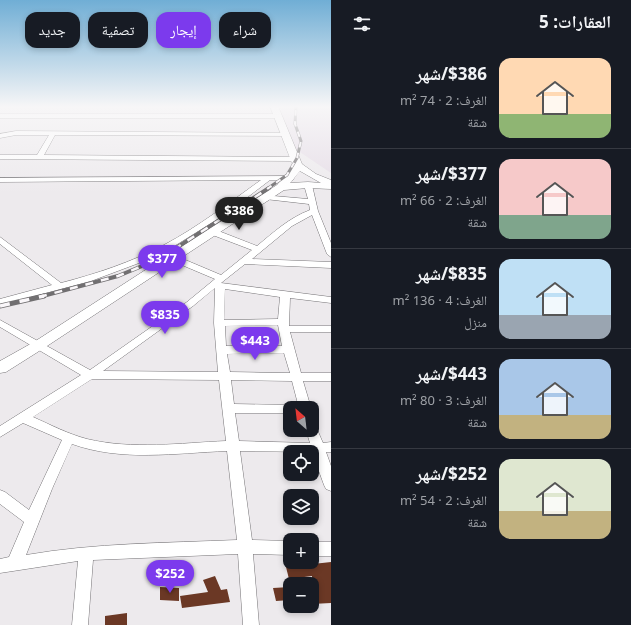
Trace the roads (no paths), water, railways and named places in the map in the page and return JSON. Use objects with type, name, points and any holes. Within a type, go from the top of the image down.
[{"type":"street","points":[[39,158],[52,135]]},
{"type":"street","points":[[221,135],[286,136],[297,162],[313,176],[329,184]]},
{"type":"street","points":[[0,157],[297,162]]},
{"type":"street","points":[[286,183],[297,162]]},
{"type":"street","points":[[0,368],[39,345],[286,183],[306,178],[329,184]]},
{"type":"street","points":[[0,180],[267,179],[286,183],[308,185],[329,184]]},
{"type":"street","points":[[0,302],[60,287],[116,270],[168,246],[244,198],[267,179]]},
{"type":"street","points":[[308,185],[312,206],[331,254]]},
{"type":"street","points":[[265,197],[312,206]]},
{"type":"street","points":[[0,432],[90,375],[190,304],[312,206]]},
{"type":"street","points":[[213,232],[258,249]]},
{"type":"street","points":[[0,240],[60,287]]},
{"type":"street","points":[[173,258],[218,283],[285,295],[331,300]]},
{"type":"street","points":[[244,261],[331,265]]},
{"type":"street","points":[[218,283],[221,350],[245,547],[251,625]]},
{"type":"street","points":[[285,295],[284,326],[288,349],[303,401]]},
{"type":"street","points":[[0,323],[90,375],[296,378],[331,377]]},
{"type":"street","points":[[219,323],[331,329]]},
{"type":"street","points":[[221,350],[288,349]]},
{"type":"street","points":[[228,408],[283,409]]},
{"type":"street","points":[[23,418],[69,438],[88,444],[114,449],[172,449],[233,446],[324,448]]},
{"type":"street","points":[[317,437],[324,448],[331,484]]},
{"type":"street","points":[[7,565],[32,520],[69,438]]},
{"type":"street","points":[[0,496],[32,520]]},
{"type":"street","points":[[7,565],[86,554],[245,547],[283,548]]},
{"type":"street","points":[[319,548],[331,549]]},
{"type":"street","points":[[80,625],[86,554]]},
{"type":"railway","points":[[267,189],[287,175],[297,158],[301,141],[299,135]]},
{"type":"railway","points":[[39,297],[118,276],[159,259],[269,188]]},
{"type":"railway","points":[[0,306],[44,296]]}]
